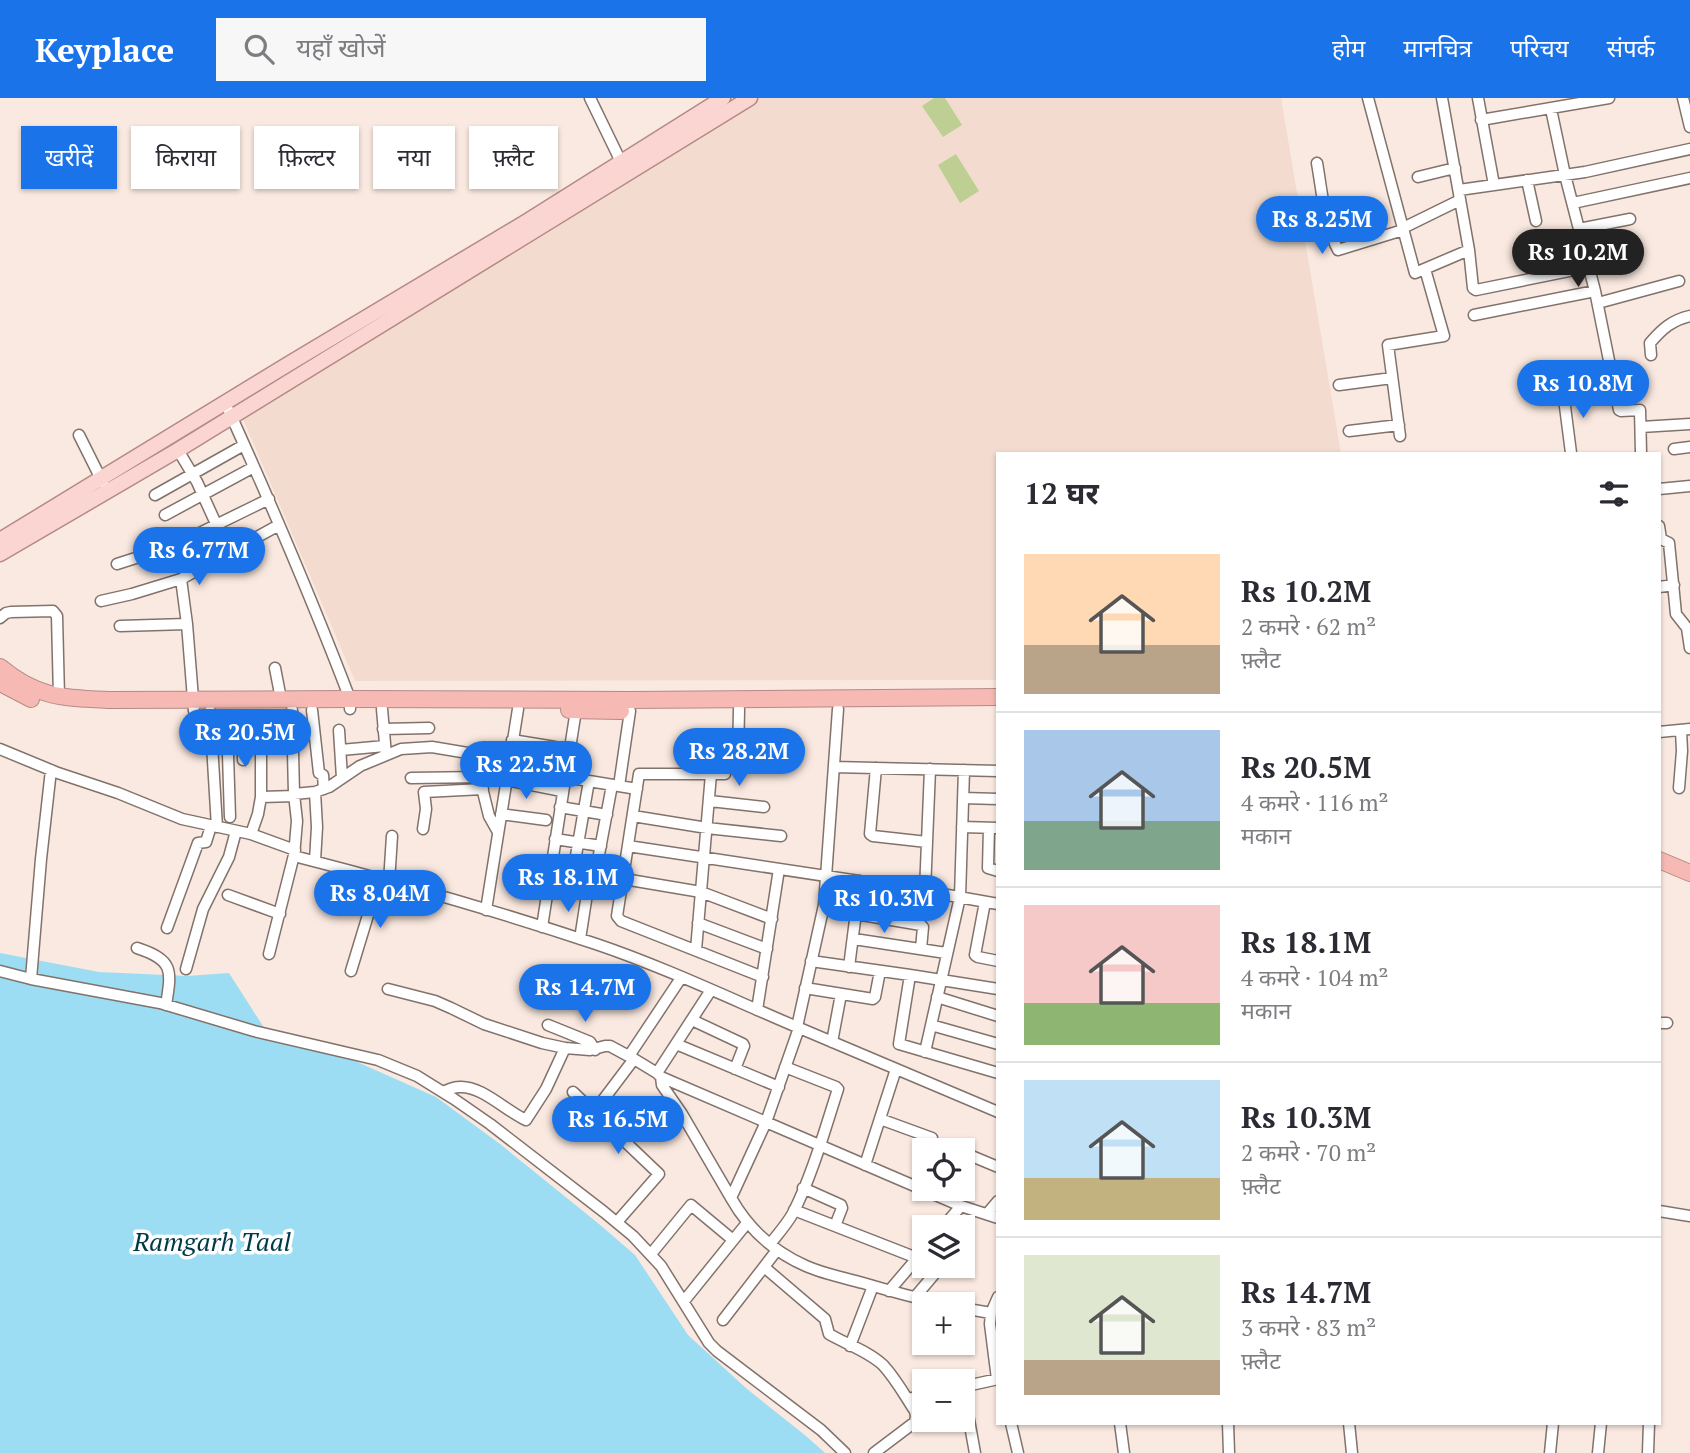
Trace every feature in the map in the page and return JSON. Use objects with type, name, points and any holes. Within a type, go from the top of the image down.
[{"type":"highway","points":[[0,667],[30,688],[59,697],[199,708]]},
{"type":"highway","points":[[2,689],[58,707],[109,711],[350,704],[996,697]]},
{"type":"highway","points":[[287,705],[313,710],[350,704],[382,709],[630,711],[996,707]]},
{"type":"highway","points":[[1661,861],[1690,873]]},
{"type":"highway","points":[[1661,872],[1690,885]]},
{"type":"main road","points":[[625,169],[723,98]]},
{"type":"main road","points":[[0,554],[104,485],[625,169],[750,98]]},
{"type":"main road","points":[[0,540],[104,485],[178,450],[229,410]]},
{"type":"street","points":[[590,98],[625,169]]},
{"type":"street","points":[[1368,98],[1415,273],[1469,250]]},
{"type":"street","points":[[1442,98],[1469,250],[1473,288],[1476,290],[1589,267]]},
{"type":"street","points":[[1478,98],[1494,185]]},
{"type":"street","points":[[1481,120],[1609,98]]},
{"type":"street","points":[[1684,98],[1690,127]]},
{"type":"street","points":[[1552,109],[1565,175],[1598,303],[1619,410],[1639,410],[1641,452]]},
{"type":"street","points":[[1317,163],[1326,215],[1338,250],[1403,229],[1460,195],[1494,185],[1565,175],[1690,149]]},
{"type":"street","points":[[1418,177],[1455,168]]},
{"type":"street","points":[[1573,203],[1690,178]]},
{"type":"street","points":[[1527,180],[1536,221]]},
{"type":"street","points":[[1579,229],[1630,219]]},
{"type":"street","points":[[1349,431],[1399,430],[1389,345],[1444,336],[1425,269]]},
{"type":"street","points":[[1598,303],[1679,281]]},
{"type":"street","points":[[1474,315],[1595,290]]},
{"type":"street","points":[[1651,355],[1650,343],[1662,328],[1678,318],[1690,316]]},
{"type":"street","points":[[1339,385],[1392,378]]},
{"type":"street","points":[[1563,391],[1571,452]]},
{"type":"street","points":[[229,410],[269,499],[350,704]]},
{"type":"street","points":[[1641,428],[1690,424]]},
{"type":"street","points":[[79,435],[104,485]]},
{"type":"street","points":[[155,495],[244,445]]},
{"type":"street","points":[[1674,449],[1690,447]]},
{"type":"street","points":[[178,450],[193,475],[216,526]]},
{"type":"street","points":[[165,515],[254,467]]},
{"type":"street","points":[[1661,489],[1690,486]]},
{"type":"street","points":[[117,564],[173,546],[269,499]]},
{"type":"street","points":[[101,601],[181,579],[279,524]]},
{"type":"street","points":[[1661,539],[1669,542],[1676,614],[1687,628],[1690,648]]},
{"type":"street","points":[[167,928],[198,843],[206,842],[214,826],[211,744],[199,708],[181,579]]},
{"type":"street","points":[[1661,587],[1674,585]]},
{"type":"street","points":[[0,618],[11,612],[56,613],[59,697]]},
{"type":"street","points":[[120,626],[187,624]]},
{"type":"street","points":[[269,954],[294,852],[297,821],[287,705],[275,668]]},
{"type":"street","points":[[382,709],[385,751]]},
{"type":"street","points":[[486,910],[517,709]]},
{"type":"street","points":[[738,759],[739,709]]},
{"type":"street","points":[[731,1198],[766,1122],[798,1027],[824,905],[838,709]]},
{"type":"street","points":[[313,710],[318,773],[323,775],[319,790],[315,861]]},
{"type":"street","points":[[542,927],[576,710]]},
{"type":"street","points":[[580,939],[616,785],[630,711]]},
{"type":"street","points":[[242,720],[243,760]]},
{"type":"street","points":[[227,723],[230,817]]},
{"type":"street","points":[[383,729],[429,728]]},
{"type":"street","points":[[339,730],[342,778]]},
{"type":"street","points":[[1661,732],[1685,730],[1679,788]]},
{"type":"street","points":[[211,744],[292,740]]},
{"type":"street","points":[[512,740],[555,747]]},
{"type":"street","points":[[251,834],[261,797],[261,741]]},
{"type":"street","points":[[341,750],[385,751],[428,747],[509,760]]},
{"type":"street","points":[[0,749],[51,771],[118,793],[181,819],[251,834],[315,861],[580,939],[711,990],[996,1111]]},
{"type":"street","points":[[261,797],[319,790],[385,751]]},
{"type":"street","points":[[474,755],[489,816],[498,832]]},
{"type":"street","points":[[229,761],[261,760]]},
{"type":"street","points":[[834,767],[996,771]]},
{"type":"street","points":[[876,768],[870,834],[927,842]]},
{"type":"street","points":[[925,891],[930,769]]},
{"type":"street","points":[[925,1052],[960,897],[964,770]]},
{"type":"street","points":[[31,979],[51,771]]},
{"type":"street","points":[[696,950],[711,774]]},
{"type":"street","points":[[725,774],[638,775],[617,916],[619,920],[763,976]]},
{"type":"street","points":[[214,776],[229,776]]},
{"type":"street","points":[[565,776],[636,789]]},
{"type":"street","points":[[411,778],[506,780],[562,791]]},
{"type":"street","points":[[423,829],[426,806],[424,792],[481,781]]},
{"type":"street","points":[[570,890],[589,781]]},
{"type":"street","points":[[963,798],[996,799]]},
{"type":"street","points":[[710,801],[764,807]]},
{"type":"street","points":[[560,807],[607,815]]},
{"type":"street","points":[[501,814],[546,820]]},
{"type":"street","points":[[633,816],[781,836]]},
{"type":"street","points":[[962,827],[993,828],[988,868],[996,871]]},
{"type":"street","points":[[186,969],[203,909],[229,857],[236,831]]},
{"type":"street","points":[[351,971],[384,881],[392,836]]},
{"type":"street","points":[[555,839],[601,846]]},
{"type":"street","points":[[628,846],[996,904]]},
{"type":"street","points":[[551,869],[595,877]]},
{"type":"street","points":[[757,1010],[779,869]]},
{"type":"street","points":[[624,879],[701,892],[772,919]]},
{"type":"street","points":[[849,967],[860,881]]},
{"type":"street","points":[[228,895],[280,914]]},
{"type":"street","points":[[985,902],[975,955],[996,961]]},
{"type":"street","points":[[856,914],[921,925],[921,949]]},
{"type":"street","points":[[698,923],[767,949]]},
{"type":"street","points":[[854,939],[946,953]]},
{"type":"street","points":[[137,947],[157,956],[166,965],[170,981],[166,1005]]},
{"type":"street","points":[[811,961],[996,989]]},
{"type":"street","points":[[0,971],[166,1005],[254,1031],[378,1060],[417,1076],[482,1118],[633,1236],[661,1266],[716,1351],[821,1430],[845,1453]]},
{"type":"street","points":[[805,988],[874,998],[880,971]]},
{"type":"street","points":[[910,975],[898,1043],[996,1072]]},
{"type":"street","points":[[594,1112],[681,978]]},
{"type":"street","points":[[388,989],[451,1007],[484,1024],[542,1043],[595,1050],[610,1046],[659,1075],[912,1183]]},
{"type":"street","points":[[711,990],[659,1075],[662,1085],[747,1223],[773,1247],[807,1267],[912,1296]]},
{"type":"street","points":[[832,1042],[841,994]]},
{"type":"street","points":[[937,998],[996,1015]]},
{"type":"street","points":[[692,1020],[743,1044],[735,1069]]},
{"type":"street","points":[[931,1025],[996,1043]]},
{"type":"street","points":[[548,1026],[590,1042],[595,1050]]},
{"type":"street","points":[[676,1044],[779,1087]]},
{"type":"street","points":[[443,1092],[458,1087],[468,1088],[526,1120],[547,1089],[565,1048]]},
{"type":"street","points":[[723,1320],[764,1267],[794,1210],[820,1145],[838,1088],[785,1067]]},
{"type":"street","points":[[866,1165],[896,1069]]},
{"type":"street","points":[[573,1092],[659,1174],[611,1218]]},
{"type":"street","points":[[880,1119],[932,1138]]},
{"type":"street","points":[[975,1157],[996,1166]]},
{"type":"street","points":[[803,1188],[841,1205],[835,1226]]},
{"type":"street","points":[[951,1201],[992,1216]]},
{"type":"street","points":[[651,1254],[691,1205],[733,1240]]},
{"type":"street","points":[[953,1215],[961,1206]]},
{"type":"street","points":[[794,1210],[912,1251]]},
{"type":"street","points":[[1661,1211],[1690,1216]]},
{"type":"street","points":[[684,1301],[747,1223]]},
{"type":"street","points":[[889,1291],[912,1264]]},
{"type":"street","points":[[764,1267],[825,1319],[829,1334],[882,1364],[908,1399],[916,1416],[915,1422],[874,1453]]},
{"type":"street","points":[[919,1292],[931,1278]]},
{"type":"street","points":[[850,1346],[873,1286]]},
{"type":"street","points":[[996,1302],[990,1324],[996,1371]]},
{"type":"street","points":[[975,1310],[991,1313]]},
{"type":"street","points":[[975,1384],[996,1379]]},
{"type":"street","points":[[908,1399],[912,1398]]},
{"type":"street","points":[[1011,1425],[1018,1453]]},
{"type":"street","points":[[1121,1425],[1124,1453]]},
{"type":"street","points":[[1228,1425],[1229,1453]]},
{"type":"street","points":[[1349,1425],[1352,1453]]},
{"type":"street","points":[[1550,1453],[1553,1425]]},
{"type":"street","points":[[1598,1453],[1601,1425]]},
{"type":"street","points":[[1648,1453],[1649,1425]]},
{"type":"street","points":[[971,1432],[975,1453]]},
{"type":"shaded area","points":[[758,98],[1281,98],[1341,452],[996,452],[996,680],[355,681],[243,419]]},
{"type":"green space","points":[[934,98],[945,98],[962,125],[943,137],[922,106]]},
{"type":"green space","points":[[956,154],[979,191],[960,203],[938,165]]},
{"type":"water","name":"Ramgarh Taal","points":[[0,953],[99,972],[187,976],[229,973],[270,1037],[328,1049],[436,1097],[500,1144],[635,1255],[688,1335],[747,1389],[825,1453],[0,1453]]}]
